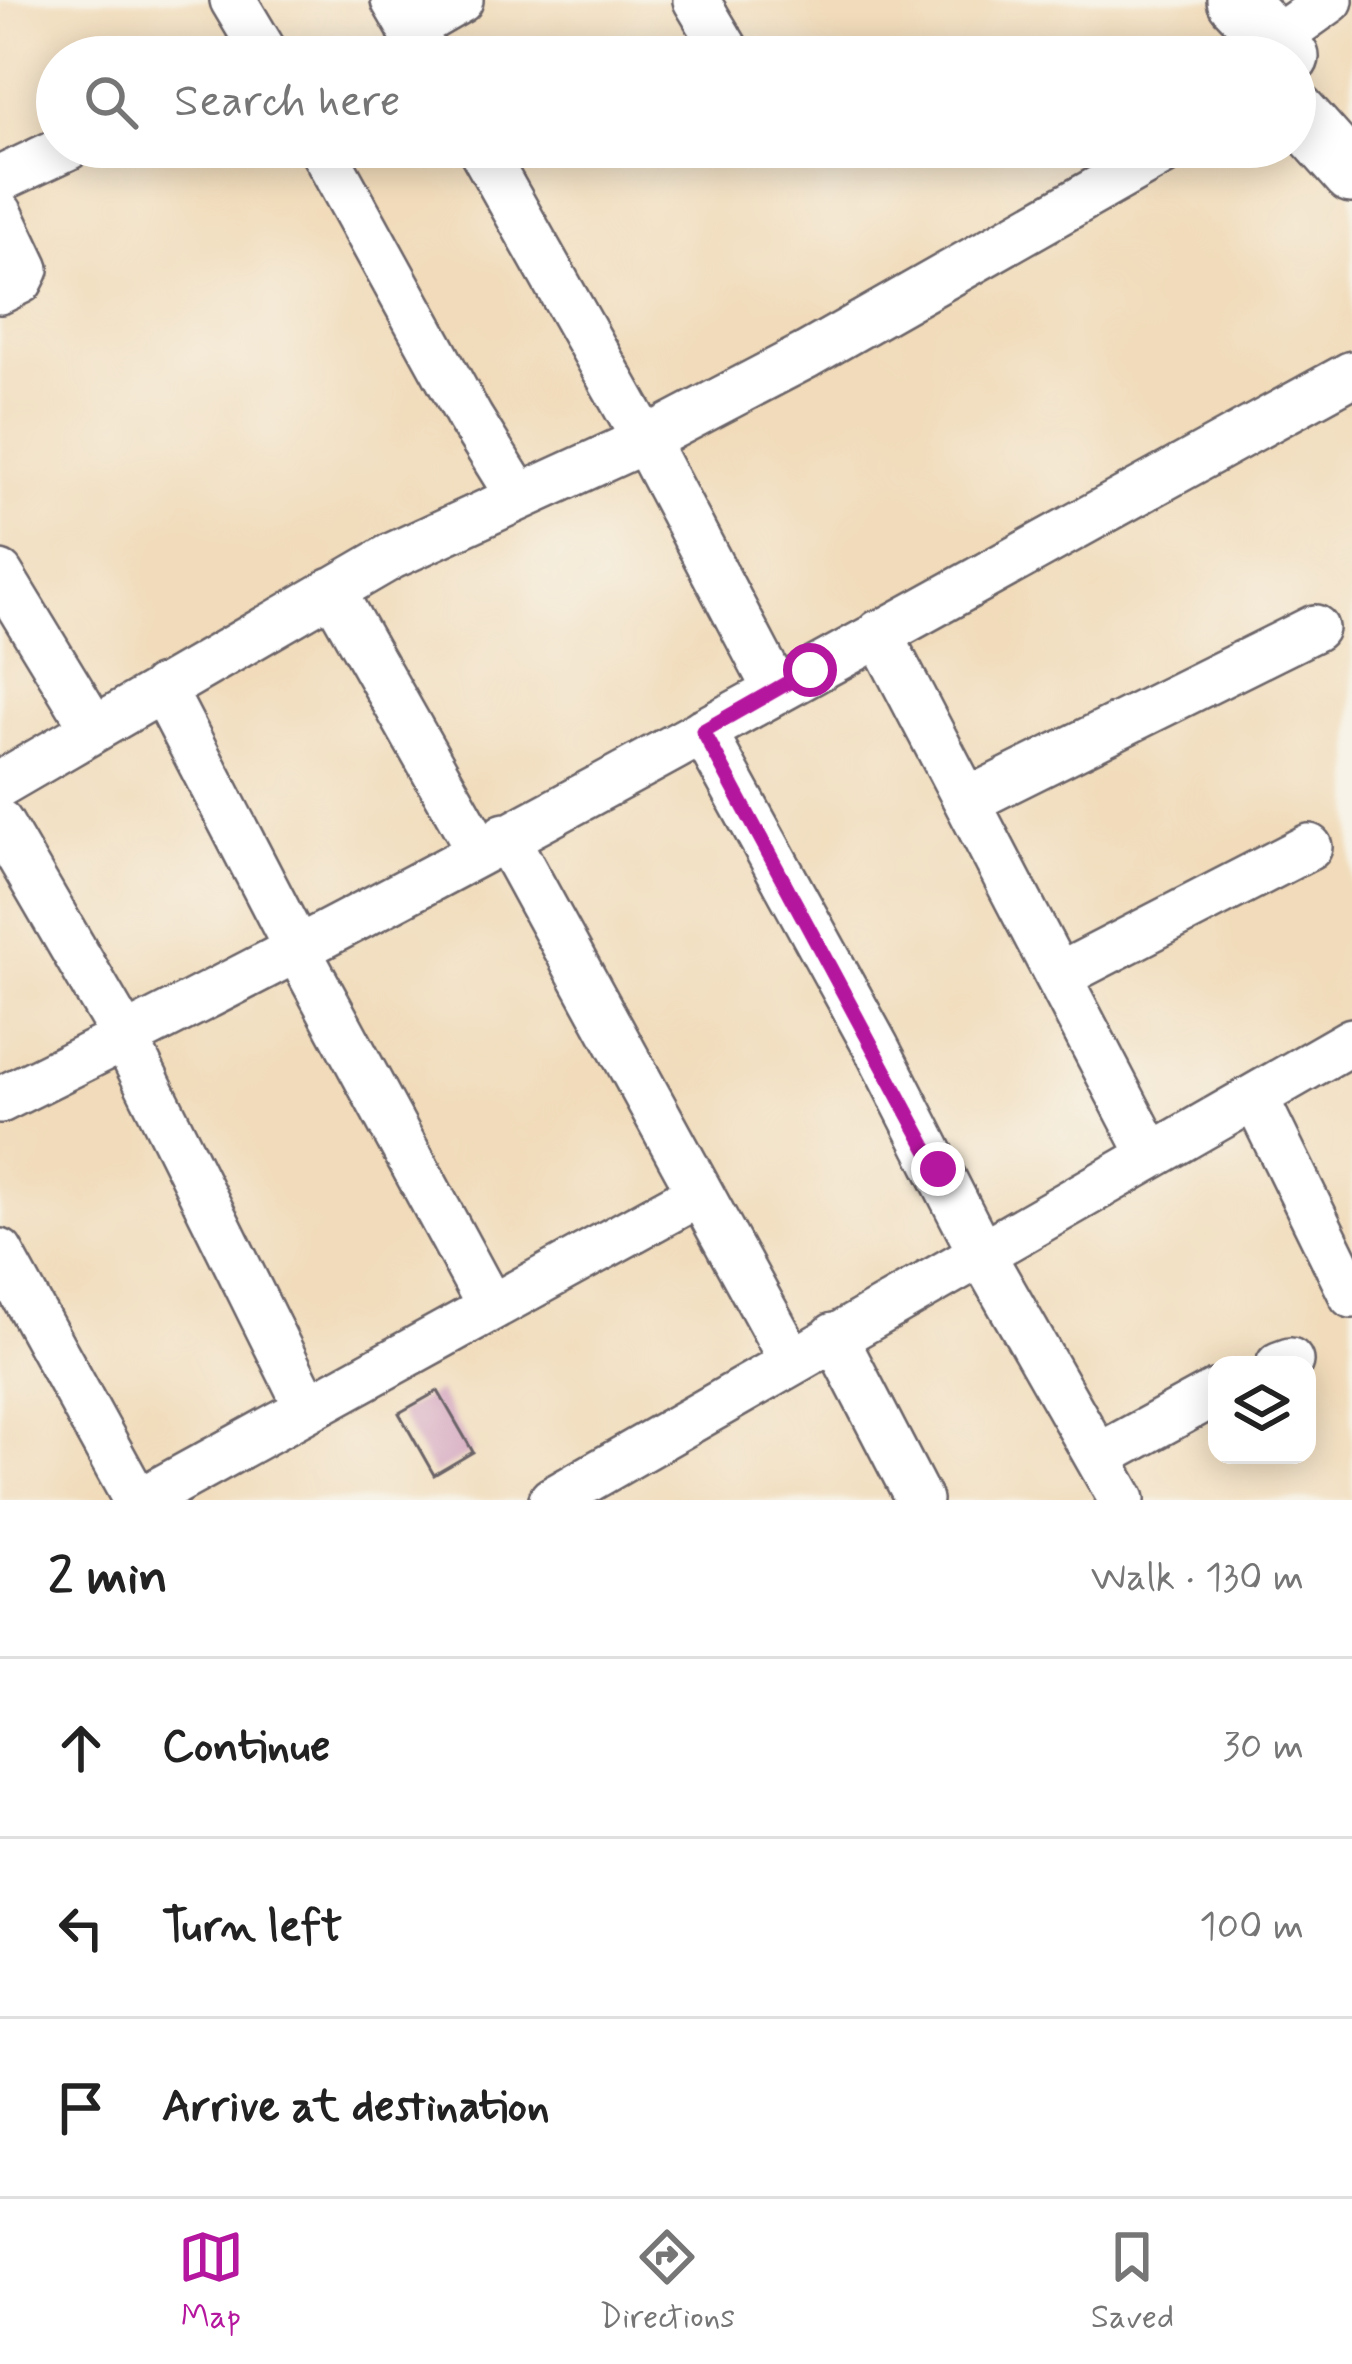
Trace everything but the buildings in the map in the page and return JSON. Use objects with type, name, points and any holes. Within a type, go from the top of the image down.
[{"type":"main road","points":[[1192,0],[1240,36]]},
{"type":"main road","points":[[1236,0],[1260,36]]},
{"type":"main road","points":[[1316,97],[1352,127]]},
{"type":"main road","points":[[1316,120],[1352,175]]},
{"type":"street","points":[[233,0],[254,36]]},
{"type":"street","points":[[410,29],[460,0]]},
{"type":"street","points":[[696,0],[717,36]]},
{"type":"street","points":[[1304,36],[1330,0]]},
{"type":"street","points":[[0,179],[36,162]]},
{"type":"street","points":[[333,168],[458,397],[519,497]]},
{"type":"street","points":[[492,168],[645,440],[776,689]]},
{"type":"street","points":[[0,784],[392,556],[645,440],[807,355],[1135,168]]},
{"type":"street","points":[[0,214],[26,269],[20,281],[0,291]]},
{"type":"street","points":[[0,1100],[703,731],[1352,374]]},
{"type":"street","points":[[0,574],[93,727]]},
{"type":"street","points":[[332,590],[492,843],[700,1193],[792,1361]]},
{"type":"street","points":[[968,802],[1315,628]]},
{"type":"street","points":[[879,633],[1151,1155]]},
{"type":"street","points":[[162,688],[491,1308]]},
{"type":"street","points":[[703,731],[876,1047],[980,1251],[1122,1500]]},
{"type":"street","points":[[0,823],[125,1038],[308,1408]]},
{"type":"street","points":[[1059,976],[1309,847]]},
{"type":"street","points":[[552,1500],[1352,1041]]},
{"type":"street","points":[[1256,1099],[1352,1294]]},
{"type":"street","points":[[0,1252],[139,1500],[700,1193]]},
{"type":"street","points":[[835,1336],[919,1500]]},
{"type":"street","points":[[1100,1456],[1208,1397]]},
{"type":"route","points":[[810,670],[703,731],[938,1169]]}]
